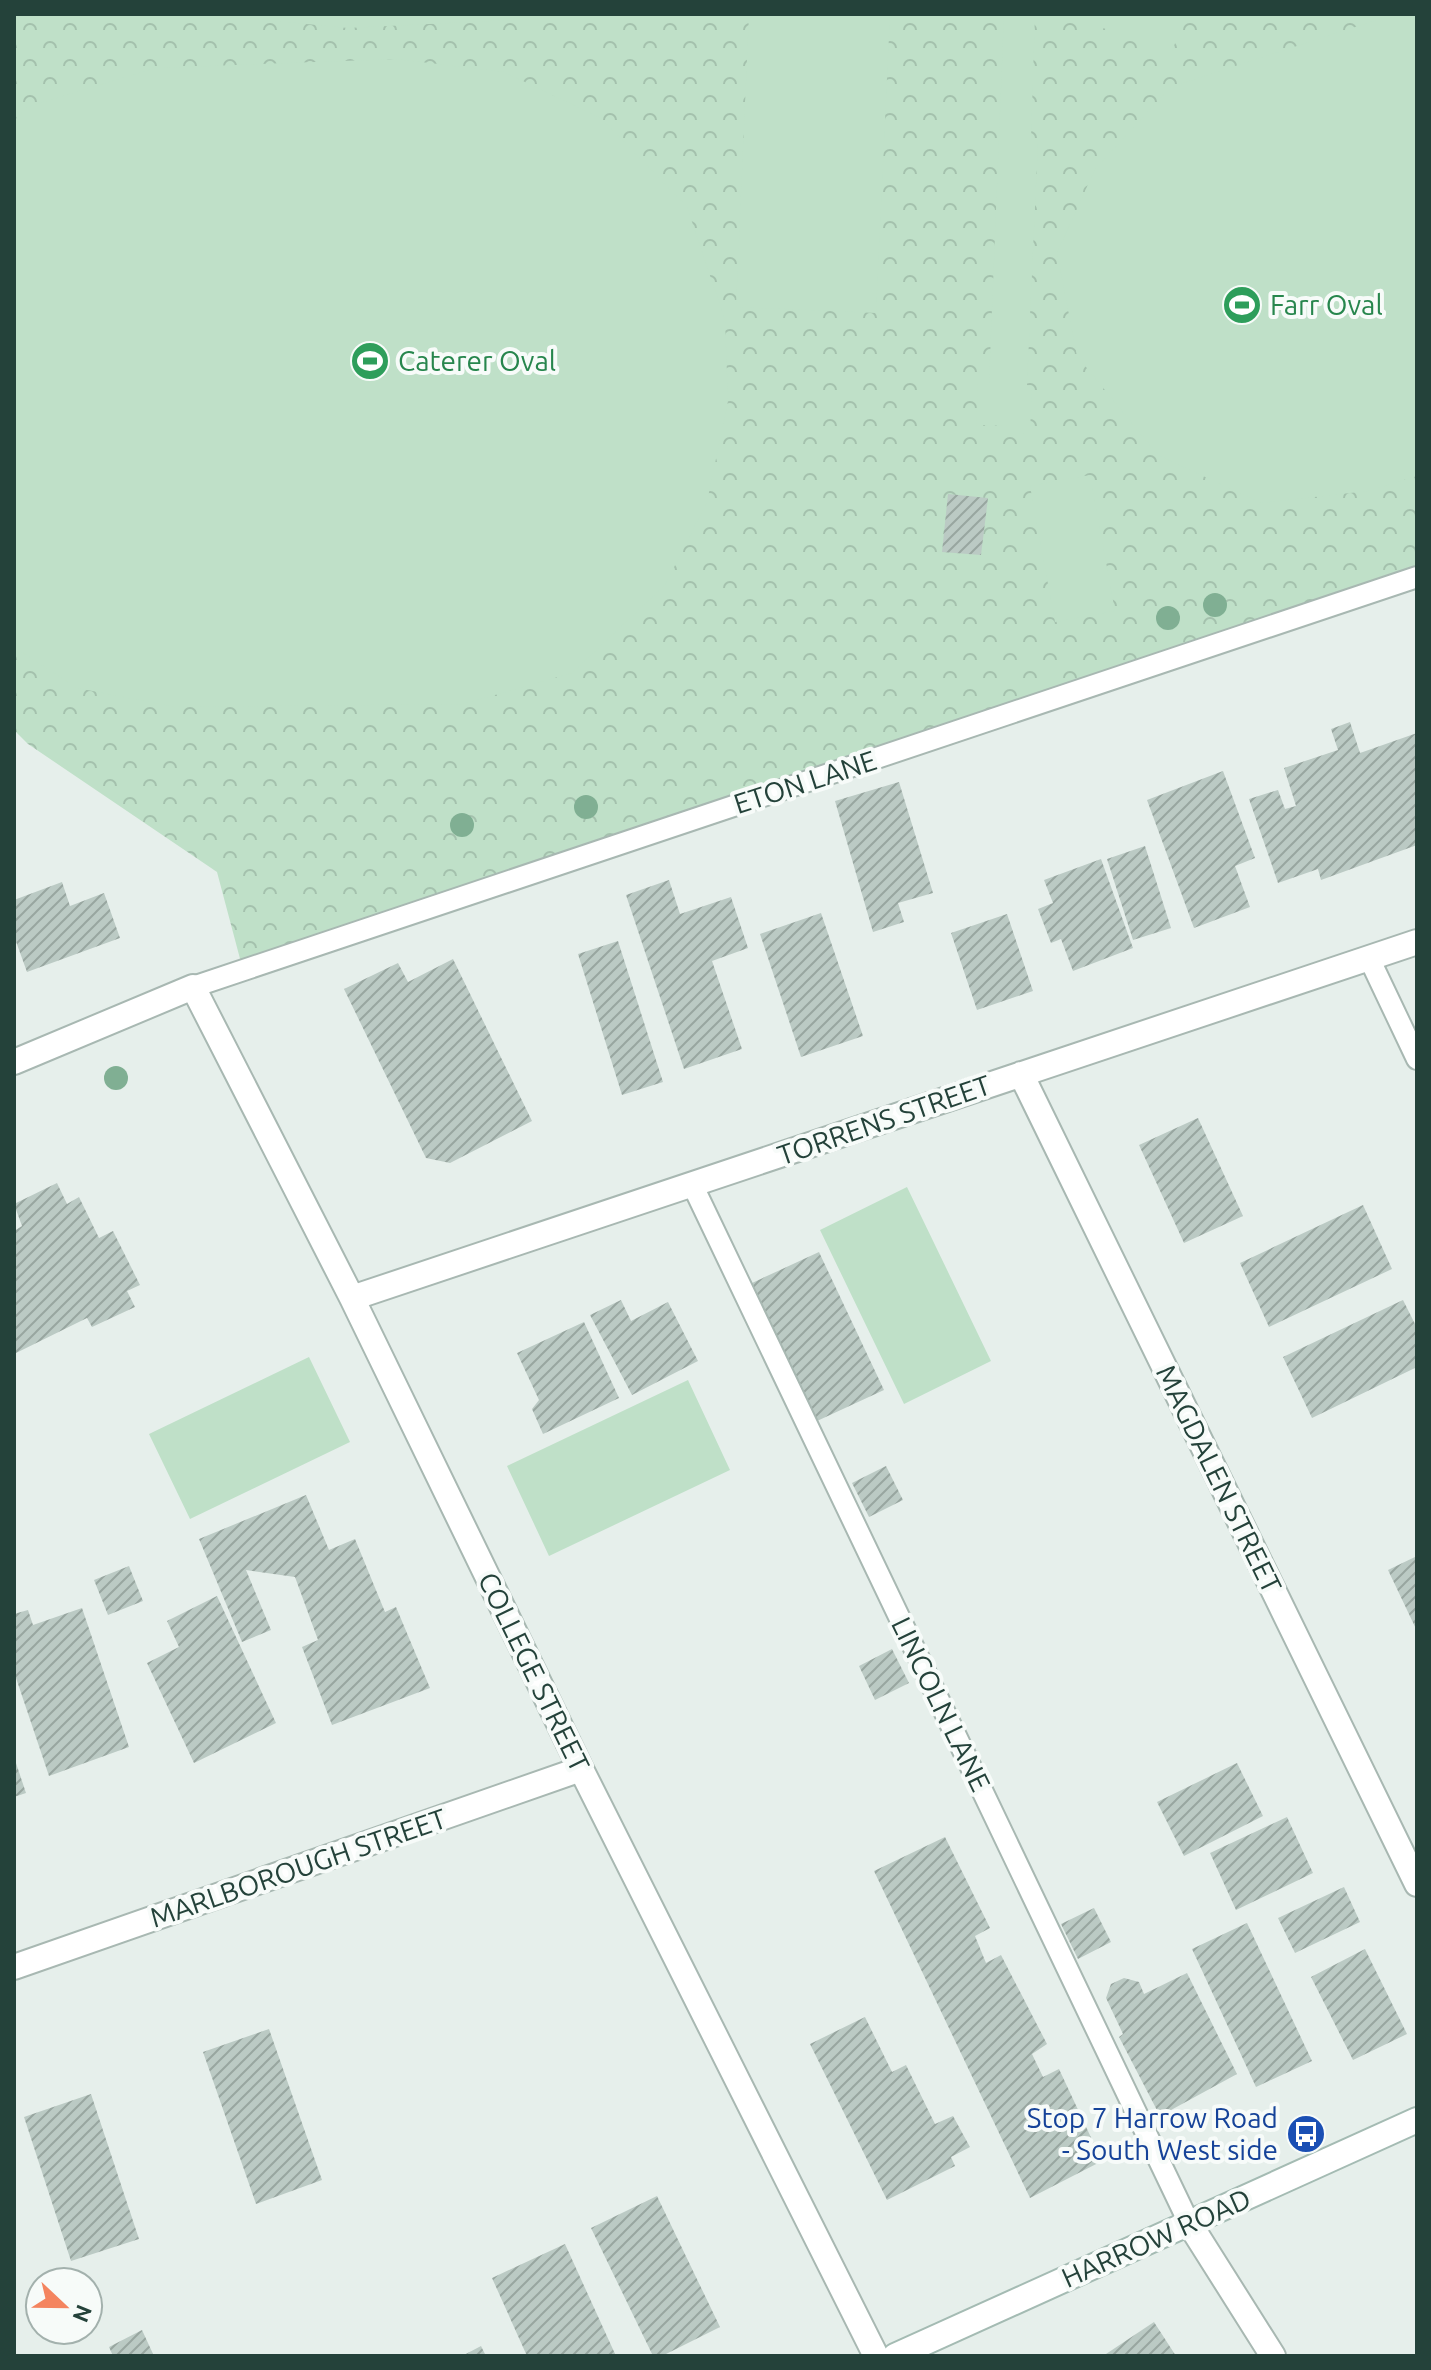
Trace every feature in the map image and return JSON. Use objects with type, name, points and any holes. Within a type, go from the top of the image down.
[{"type":"street","name":"TORRENS STREET","points":[[352,1298],[1417,942]]},
{"type":"street","points":[[14,1062],[193,987]]},
{"type":"street","name":"COLLEGE STREET","points":[[193,987],[352,1298],[581,1769],[876,2356]]},
{"type":"street","name":"MAGDALEN STREET","points":[[1021,1074],[1417,1884]]},
{"type":"street","name":"MARLBOROUGH STREET","points":[[14,1967],[581,1769]]},
{"type":"street","name":"HARROW ROAD","points":[[895,2356],[1417,2120]]},
{"type":"street","points":[[1189,2223],[1273,2356]]},
{"type":"lane","name":"ETON LANE","points":[[193,987],[1417,577]]},
{"type":"lane","points":[[1369,958],[1417,1059]]},
{"type":"lane","name":"LINCOLN LANE","points":[[692,1184],[1189,2223]]},
{"type":"green space","points":[[14,14],[1417,14],[1417,577],[243,970],[217,872],[28,744],[14,730]]},
{"type":"green space","points":[[203,14],[559,14],[552,18],[348,28]]},
{"type":"green space","points":[[749,14],[890,14],[876,313],[736,307]]},
{"type":"green space","points":[[1004,14],[1035,14],[1031,139],[1038,140],[1027,385],[1032,386],[1030,434],[1007,433],[1007,426],[976,425],[978,383],[989,383]]},
{"type":"green space","points":[[1061,14],[1139,14],[1181,28],[1172,51]]},
{"type":"green space","name":"Farr Oval","points":[[1395,14],[1417,14],[1417,476],[1368,491],[1261,503],[1158,455],[1077,356],[1057,253],[1095,169],[1171,87]]},
{"type":"green space","name":"Caterer Oval","points":[[396,59],[504,72],[601,118],[687,207],[725,320],[728,401],[707,502],[665,585],[572,673],[463,704],[175,707],[77,688],[14,647],[14,121],[27,107],[155,68]]},
{"type":"green space","points":[[1090,475],[1115,611],[1055,622],[1030,486]]},
{"type":"green space","points":[[907,1187],[991,1361],[904,1404],[820,1230]]},
{"type":"green space","points":[[309,1357],[350,1442],[190,1519],[149,1434]]},
{"type":"green space","points":[[688,1380],[730,1470],[549,1556],[507,1466]]},
{"type":"building","points":[[948,494],[988,498],[981,555],[942,552]]},
{"type":"building","points":[[1350,722],[1360,753],[1417,733],[1417,845],[1321,880],[1318,869],[1278,883],[1249,799],[1278,790],[1285,809],[1296,806],[1284,768],[1338,750],[1331,729]]},
{"type":"building","points":[[1223,771],[1255,858],[1235,866],[1250,907],[1194,928],[1147,800]]},
{"type":"building","points":[[899,782],[933,893],[898,903],[904,922],[873,932],[835,801]]},
{"type":"building","points":[[1145,846],[1171,928],[1133,940],[1107,859]]},
{"type":"building","points":[[1101,859],[1133,948],[1073,971],[1061,939],[1051,943],[1038,909],[1053,903],[1044,880]]},
{"type":"building","points":[[669,880],[680,914],[731,897],[748,948],[712,961],[742,1049],[684,1069],[626,895]]},
{"type":"building","points":[[62,882],[70,906],[104,893],[120,938],[27,972],[14,936],[14,900]]},
{"type":"building","points":[[821,913],[863,1036],[801,1057],[760,934]]},
{"type":"building","points":[[1007,914],[1033,991],[977,1010],[951,933]]},
{"type":"building","points":[[618,941],[663,1082],[622,1095],[578,954]]},
{"type":"building","points":[[453,959],[532,1121],[450,1163],[426,1158],[344,989],[398,963],[408,982]]},
{"type":"building","points":[[1198,1118],[1243,1216],[1184,1243],[1139,1145]]},
{"type":"building","points":[[57,1183],[67,1204],[79,1197],[99,1238],[113,1231],[140,1285],[127,1291],[135,1307],[92,1327],[87,1318],[14,1354],[14,1231],[22,1226],[14,1204]]},
{"type":"building","points":[[1363,1205],[1392,1269],[1269,1327],[1240,1263]]},
{"type":"building","points":[[819,1252],[884,1390],[817,1421],[752,1283]]},
{"type":"building","points":[[621,1300],[631,1321],[668,1302],[698,1361],[632,1395],[590,1315]]},
{"type":"building","points":[[1403,1300],[1417,1328],[1417,1367],[1312,1418],[1283,1357]]},
{"type":"building","points":[[584,1322],[619,1398],[543,1434],[532,1409],[539,1400],[517,1353]]},
{"type":"building","points":[[886,1466],[903,1500],[869,1517],[852,1483]]},
{"type":"building","points":[[306,1495],[329,1550],[355,1539],[385,1612],[396,1607],[430,1688],[332,1725],[302,1647],[318,1640],[295,1577],[246,1570],[271,1630],[242,1642],[199,1539]]},
{"type":"building","points":[[1417,1556],[1417,1631],[1388,1570]]},
{"type":"building","points":[[129,1566],[143,1601],[108,1615],[94,1580]]},
{"type":"building","points":[[217,1596],[276,1723],[194,1763],[147,1663],[179,1647],[167,1621]]},
{"type":"building","points":[[82,1608],[129,1747],[49,1776],[14,1672],[14,1614],[28,1610],[33,1625]]},
{"type":"building","points":[[892,1649],[909,1683],[875,1700],[859,1666]]},
{"type":"building","points":[[14,1757],[26,1793],[14,1797]]},
{"type":"building","points":[[1237,1763],[1263,1816],[1184,1856],[1157,1802]]},
{"type":"building","points":[[1287,1817],[1313,1873],[1236,1910],[1210,1853]]},
{"type":"building","points":[[945,1837],[990,1928],[975,1936],[986,1963],[1001,1955],[1047,2044],[1032,2054],[1043,2077],[1059,2069],[1102,2161],[1030,2198],[874,1871]]},
{"type":"building","points":[[1344,1887],[1360,1922],[1295,1953],[1278,1918]]},
{"type":"building","points":[[1094,1908],[1111,1942],[1078,1959],[1061,1924]]},
{"type":"building","points":[[1247,1923],[1312,2061],[1256,2087],[1192,1949]]},
{"type":"building","points":[[1365,1949],[1407,2034],[1353,2060],[1311,1977]]},
{"type":"building","points":[[1187,1973],[1237,2074],[1160,2116],[1119,2037],[1123,2034],[1106,1998],[1111,1984],[1124,1978],[1139,1982],[1144,1994]]},
{"type":"building","points":[[865,2017],[892,2072],[906,2065],[935,2124],[953,2116],[970,2147],[951,2157],[955,2166],[887,2200],[810,2044]]},
{"type":"building","points":[[269,2029],[322,2180],[256,2204],[203,2052]]},
{"type":"building","points":[[91,2094],[139,2239],[71,2261],[24,2117]]},
{"type":"building","points":[[657,2196],[720,2327],[662,2356],[653,2356],[591,2228]]},
{"type":"building","points":[[565,2244],[616,2356],[527,2356],[492,2278]]},
{"type":"building","points":[[1154,2322],[1176,2356],[1103,2356]]},
{"type":"building","points":[[142,2330],[154,2356],[113,2356],[109,2347]]},
{"type":"building","points":[[481,2346],[486,2356],[462,2356]]},
{"type":"place","name":"Farr Oval","points":[[1242,305]]},
{"type":"place","name":"Caterer Oval","points":[[370,361]]},
{"type":"place","name":"Stop 7 Harrow Road - South West side","points":[[1306,2134]]}]
